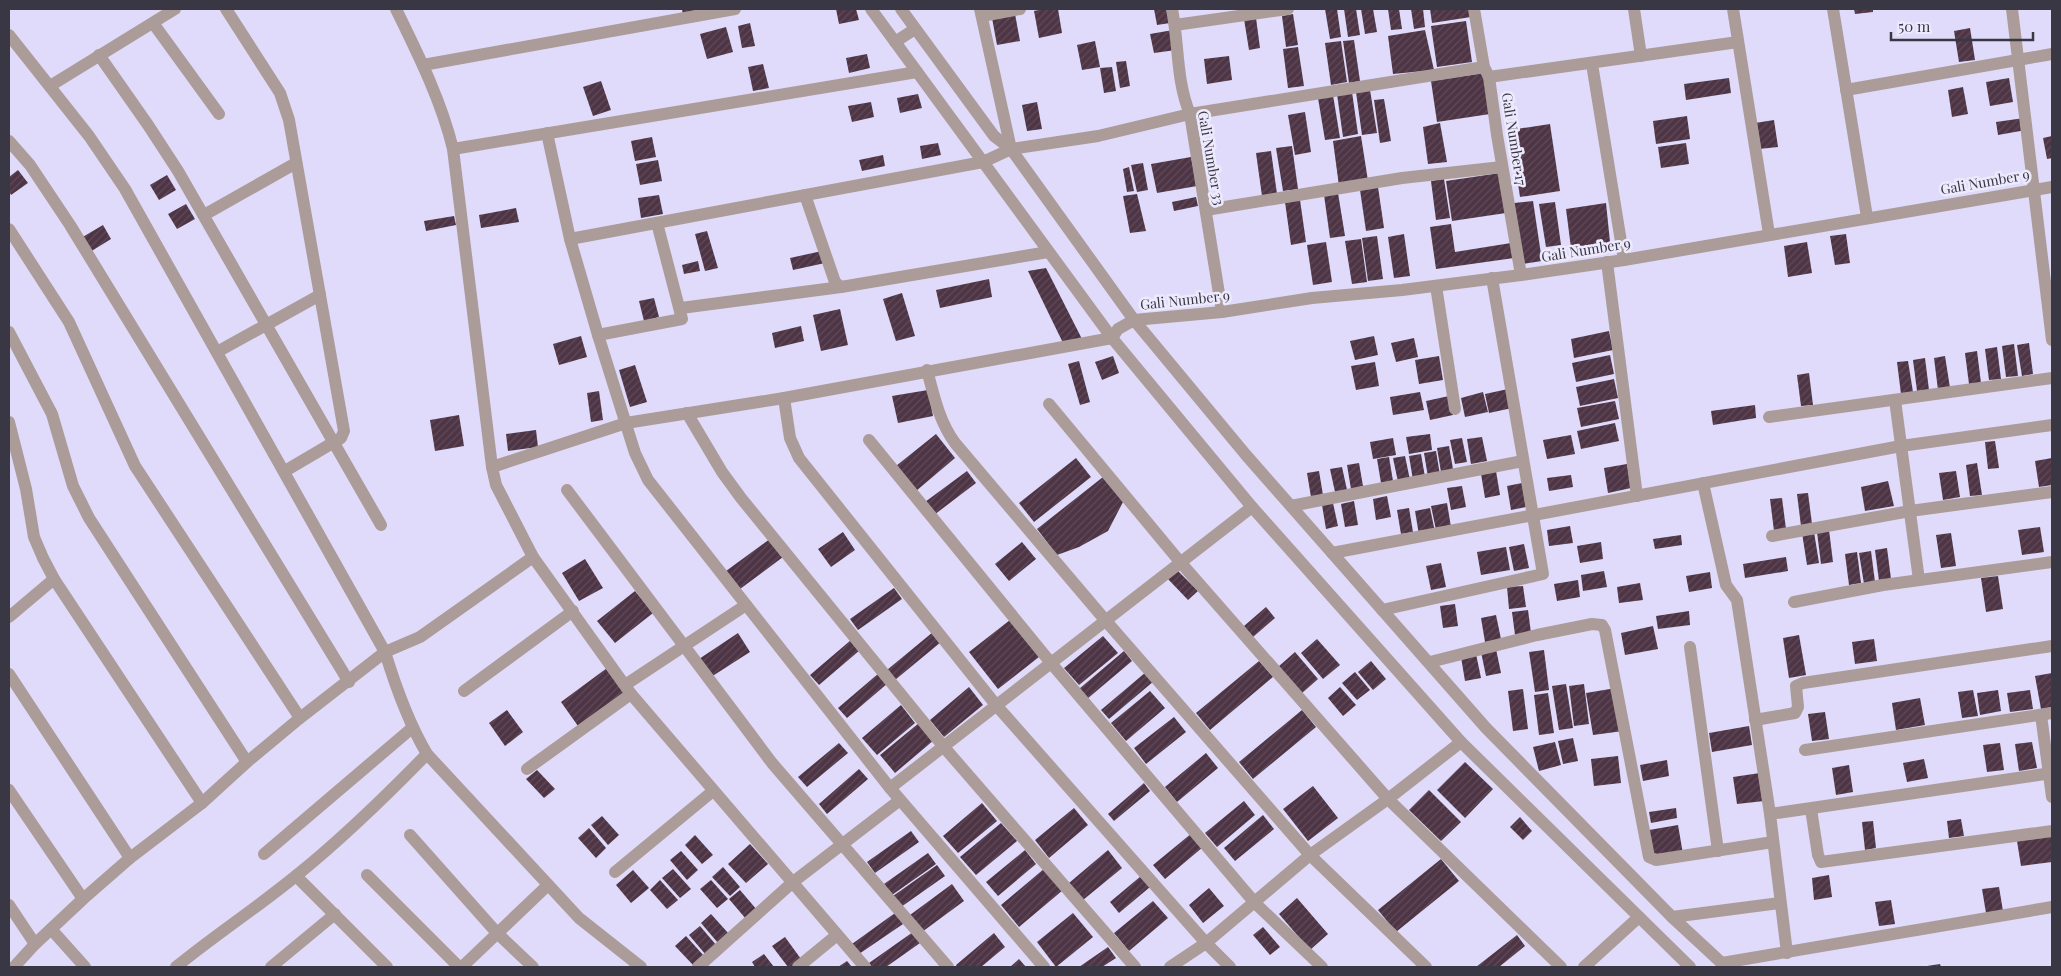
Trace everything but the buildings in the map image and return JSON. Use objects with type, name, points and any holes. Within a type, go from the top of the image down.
[{"type":"street","points":[[50,86],[175,9]]},
{"type":"street","points":[[226,9],[280,93],[289,120],[344,431],[341,438],[334,443],[285,471]]},
{"type":"street","points":[[396,9],[423,65],[445,119],[453,149],[492,467],[496,485],[533,557],[628,689],[865,967]]},
{"type":"street","points":[[423,65],[671,14],[735,9]]},
{"type":"street","points":[[871,9],[906,35],[930,71],[983,162],[1048,252],[1246,455],[1430,662],[1486,728],[1672,917],[1724,965],[2052,907]]},
{"type":"street","points":[[901,9],[906,35],[930,71],[994,136],[1011,149]]},
{"type":"street","points":[[1020,9],[981,12],[1011,149],[1121,328],[1252,507],[1460,742],[1690,967]]},
{"type":"street","name":"Gali Number 33","points":[[1172,9],[1183,97],[1190,114],[1222,312]]},
{"type":"street","points":[[1175,25],[1288,9]]},
{"type":"street","name":"Gali Number 17","points":[[1474,9],[1487,72],[1521,275]]},
{"type":"street","points":[[1634,9],[1641,56]]},
{"type":"street","points":[[1733,9],[1769,234]]},
{"type":"street","points":[[1833,9],[1867,218]]},
{"type":"street","points":[[2012,9],[2052,340]]},
{"type":"street","points":[[153,23],[219,114]]},
{"type":"street","points":[[9,35],[89,136],[125,188],[389,650],[394,683],[412,728],[428,754],[579,918],[641,967]]},
{"type":"street","points":[[570,239],[983,162],[1011,149],[1098,136],[1190,114],[1487,72],[1592,64],[1738,42]]},
{"type":"street","points":[[1846,90],[2052,54]]},
{"type":"street","points":[[99,55],[148,125],[204,215],[381,525]]},
{"type":"street","points":[[1592,64],[1624,260]]},
{"type":"street","points":[[453,149],[930,71]]},
{"type":"street","points":[[547,133],[570,239],[626,423],[648,480],[890,788],[1044,967]]},
{"type":"street","points":[[9,141],[30,165],[70,225],[349,682]]},
{"type":"street","points":[[204,215],[296,163]]},
{"type":"street","points":[[1206,210],[1402,178],[1502,167]]},
{"type":"street","name":"Gali Number 9","points":[[492,467],[626,423],[784,398],[927,370],[1121,328],[1312,298],[1436,286],[1624,260],[2052,186]]},
{"type":"street","points":[[805,195],[835,282],[841,287]]},
{"type":"street","points":[[598,334],[682,319],[681,308],[657,222]]},
{"type":"street","points":[[9,229],[69,322],[135,466],[300,718]]},
{"type":"street","points":[[681,308],[841,287],[1048,252]]},
{"type":"street","points":[[1607,262],[1637,496]]},
{"type":"street","points":[[1382,610],[1542,574],[1492,278]]},
{"type":"street","points":[[1436,286],[1455,409]]},
{"type":"street","points":[[217,352],[320,295]]},
{"type":"street","points":[[9,332],[52,414],[73,486],[88,518],[247,762]]},
{"type":"street","points":[[927,370],[940,416],[945,429],[954,443],[1310,855],[1426,967]]},
{"type":"street","points":[[1768,417],[2052,378]]},
{"type":"street","points":[[784,398],[790,438],[799,458],[996,705],[1206,943],[1230,967]]},
{"type":"street","points":[[1895,400],[1919,580]]},
{"type":"street","points":[[1049,404],[1181,563],[1388,799],[1561,967]]},
{"type":"street","points":[[687,413],[722,472],[741,498],[943,746],[1135,967]]},
{"type":"street","points":[[9,422],[12,446],[26,489],[34,537],[43,558],[54,579],[202,803]]},
{"type":"street","points":[[1332,553],[1901,446],[2052,425]]},
{"type":"street","points":[[869,440],[1051,663],[1255,902],[1322,967]]},
{"type":"street","points":[[1291,506],[1523,460]]},
{"type":"street","points":[[1703,483],[1726,585],[1737,600],[1770,814],[1786,954]]},
{"type":"street","points":[[566,490],[772,763],[948,967]]},
{"type":"street","points":[[1772,536],[1910,512],[2052,492]]},
{"type":"street","points":[[890,788],[1252,507]]},
{"type":"street","points":[[14,967],[35,944],[130,858],[202,803],[300,718],[389,650],[420,637],[533,557]]},
{"type":"street","points":[[1794,602],[1883,585],[2052,562]]},
{"type":"street","points":[[9,617],[54,579]]},
{"type":"street","points":[[527,769],[684,647],[746,605]]},
{"type":"street","points":[[464,691],[573,611]]},
{"type":"street","points":[[1430,662],[1536,635],[1592,624],[1602,625],[1605,630],[1649,857],[1656,860],[1773,842]]},
{"type":"street","points":[[1756,720],[1795,713],[1798,707],[1796,686],[1803,683],[2052,646]]},
{"type":"street","points":[[1690,648],[1718,851]]},
{"type":"street","points":[[9,674],[130,858]]},
{"type":"street","points":[[1805,750],[2047,714],[2052,797]]},
{"type":"street","points":[[264,854],[412,728]]},
{"type":"street","points":[[1170,967],[1206,943],[1310,855],[1388,799],[1460,742]]},
{"type":"street","points":[[176,967],[218,933],[296,876],[382,799],[428,754]]},
{"type":"street","points":[[1770,814],[2051,774]]},
{"type":"street","points":[[9,790],[83,899]]},
{"type":"street","points":[[615,872],[713,791]]},
{"type":"street","points":[[698,967],[793,882],[900,800]]},
{"type":"street","points":[[1811,809],[1818,855],[1821,862],[2052,831]]},
{"type":"street","points":[[410,835],[496,933],[533,967]]},
{"type":"street","points":[[367,875],[460,967],[548,885]]},
{"type":"street","points":[[296,876],[387,967]]},
{"type":"street","points":[[1672,917],[1780,903]]},
{"type":"street","points":[[9,905],[35,944]]},
{"type":"street","points":[[271,967],[335,914]]},
{"type":"street","points":[[1584,967],[1639,917]]},
{"type":"street","points":[[51,929],[85,967]]},
{"type":"street","points":[[798,967],[837,935]]}]
